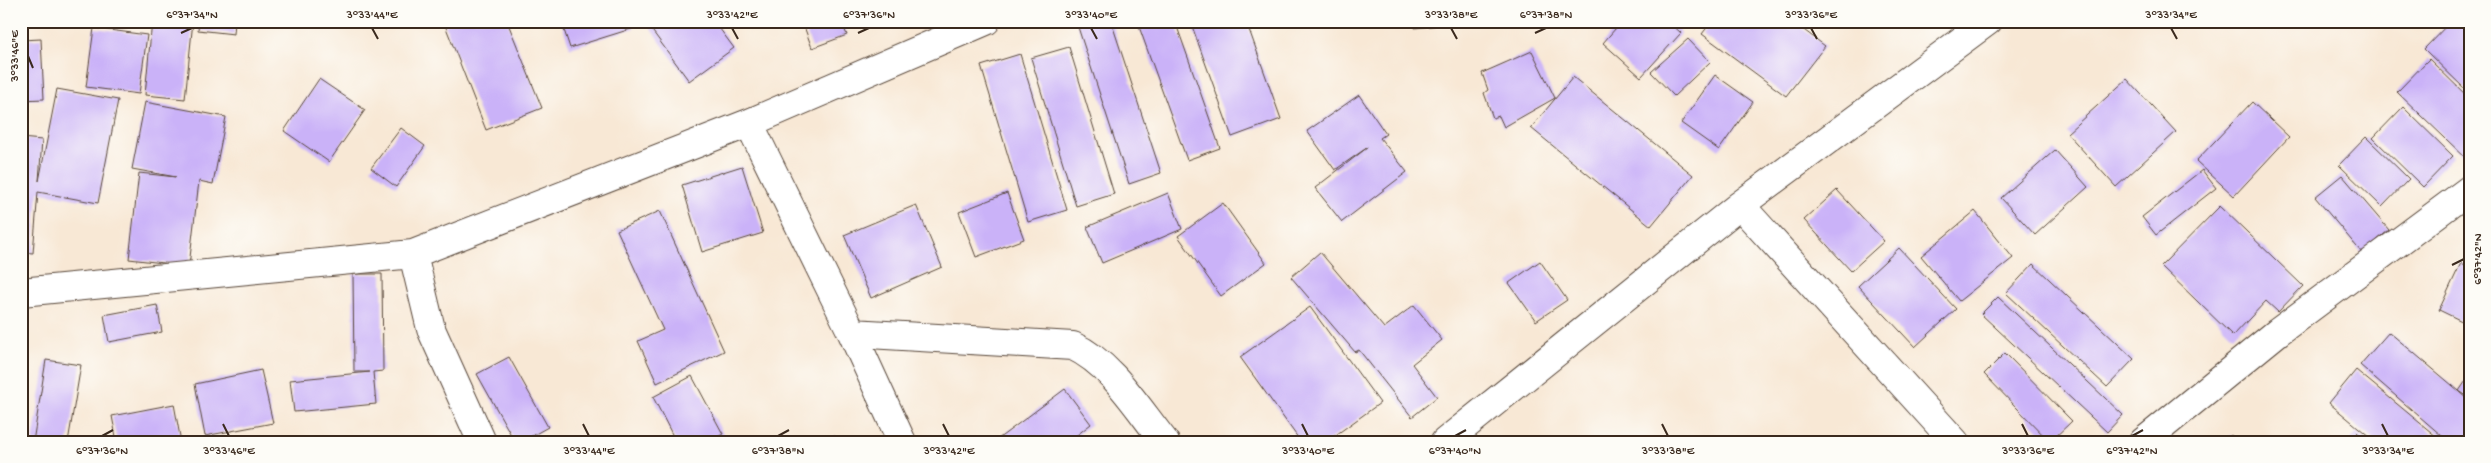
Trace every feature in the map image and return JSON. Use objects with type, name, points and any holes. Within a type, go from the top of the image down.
[{"type":"street","points":[[21,292],[413,254],[749,123],[986,21]]},
{"type":"street","points":[[1444,442],[1740,205],[1988,21]]},
{"type":"street","points":[[749,123],[852,333],[902,442]]},
{"type":"street","points":[[2143,442],[2278,332],[2470,189]]},
{"type":"street","points":[[1740,205],[1955,442]]},
{"type":"street","points":[[413,254],[431,329],[482,442]]},
{"type":"street","points":[[852,333],[1073,346],[1090,354],[1103,366],[1165,442]]},
{"type":"building","points":[[152,21],[193,21],[185,99],[145,95]]},
{"type":"building","points":[[199,21],[235,21],[234,34],[198,30]]},
{"type":"building","points":[[455,21],[507,21],[542,108],[486,130],[445,25]]},
{"type":"building","points":[[561,21],[632,21],[634,28],[570,48]]},
{"type":"building","points":[[645,21],[714,21],[734,48],[689,81]]},
{"type":"building","points":[[742,21],[760,21],[760,22],[744,27]]},
{"type":"building","points":[[802,21],[841,21],[847,35],[812,48]]},
{"type":"building","points":[[1076,21],[1111,21],[1161,173],[1129,184]]},
{"type":"building","points":[[1137,21],[1175,21],[1220,148],[1187,160]]},
{"type":"building","points":[[1204,21],[1246,21],[1281,119],[1232,137],[1192,26]]},
{"type":"building","points":[[1414,21],[1464,21],[1464,22],[1415,28]]},
{"type":"building","points":[[1622,21],[1668,21],[1681,33],[1641,77],[1603,43]]},
{"type":"building","points":[[1712,21],[1792,21],[1825,46],[1786,96],[1702,34]]},
{"type":"building","points":[[2451,21],[2462,21],[2470,29],[2470,94],[2424,49]]},
{"type":"building","points":[[94,28],[147,35],[139,94],[86,87]]},
{"type":"building","points":[[41,39],[44,99],[21,100],[21,40]]},
{"type":"building","points":[[1688,39],[1710,62],[1674,96],[1651,72]]},
{"type":"building","points":[[1069,47],[1114,194],[1076,206],[1031,58]]},
{"type":"building","points":[[1532,51],[1555,98],[1504,127],[1499,116],[1493,118],[1484,93],[1488,90],[1482,73]]},
{"type":"building","points":[[1020,54],[1067,210],[1028,222],[981,66]]},
{"type":"building","points":[[2429,59],[2470,99],[2470,162],[2397,92]]},
{"type":"building","points":[[1715,75],[1753,102],[1719,150],[1681,123]]},
{"type":"building","points":[[1573,77],[1693,175],[1651,226],[1531,128]]},
{"type":"building","points":[[319,79],[365,110],[329,162],[284,131]]},
{"type":"building","points":[[2127,79],[2176,132],[2116,187],[2067,133]]},
{"type":"building","points":[[57,89],[118,100],[98,203],[38,192],[33,253],[21,252],[21,138],[42,140],[39,181]]},
{"type":"building","points":[[1359,95],[1386,134],[1380,138],[1407,172],[1342,222],[1315,188],[1368,147],[1335,170],[1307,131]]},
{"type":"building","points":[[145,102],[226,117],[213,184],[199,181],[189,266],[129,259],[139,173],[176,177],[132,169]]},
{"type":"building","points":[[2252,102],[2289,137],[2234,196],[2196,161]]},
{"type":"building","points":[[2403,107],[2453,156],[2423,187],[2373,138]]},
{"type":"building","points":[[401,128],[425,146],[396,187],[371,168]]},
{"type":"building","points":[[2366,137],[2409,179],[2382,207],[2339,165]]},
{"type":"building","points":[[2055,150],[2088,187],[2035,235],[2001,198]]},
{"type":"building","points":[[742,166],[763,233],[702,252],[682,185]]},
{"type":"building","points":[[2202,170],[2216,188],[2156,235],[2142,217]]},
{"type":"building","points":[[2342,175],[2389,230],[2362,253],[2315,197]]},
{"type":"building","points":[[1837,190],[1884,241],[1851,271],[1804,220]]},
{"type":"building","points":[[1007,193],[1024,239],[976,257],[959,212]]},
{"type":"building","points":[[1168,193],[1182,229],[1102,263],[1087,227]]},
{"type":"building","points":[[1223,203],[1266,263],[1221,296],[1178,236]]},
{"type":"building","points":[[916,205],[942,267],[871,298],[844,235]]},
{"type":"building","points":[[2220,206],[2303,286],[2278,312],[2266,301],[2233,336],[2161,266]]},
{"type":"building","points":[[660,211],[724,351],[657,383],[638,341],[663,330],[617,230]]},
{"type":"building","points":[[1975,211],[2013,258],[1959,301],[1921,256]]},
{"type":"building","points":[[1899,248],[1956,309],[1915,347],[1858,286]]},
{"type":"building","points":[[1320,252],[1384,328],[1414,305],[1442,340],[1412,364],[1437,397],[1412,417],[1359,350],[1355,352],[1291,277]]},
{"type":"building","points":[[1540,261],[1567,300],[1536,321],[1509,283]]},
{"type":"building","points":[[2461,263],[2470,267],[2470,325],[2439,310]]},
{"type":"building","points":[[2033,264],[2134,359],[2107,387],[2006,293]]},
{"type":"building","points":[[353,274],[382,274],[383,371],[373,372],[376,404],[294,412],[290,380],[370,372],[354,372]]},
{"type":"building","points":[[1998,297],[2123,415],[2107,432],[1981,314]]},
{"type":"building","points":[[157,305],[162,332],[109,342],[104,315]]},
{"type":"building","points":[[1310,307],[1380,403],[1326,442],[1301,442],[1240,357]]},
{"type":"building","points":[[2389,332],[2470,401],[2470,433],[2462,442],[2449,442],[2360,365]]},
{"type":"building","points":[[2005,353],[2072,421],[2050,442],[1984,374]]},
{"type":"building","points":[[509,357],[548,427],[521,442],[515,442],[477,374]]},
{"type":"building","points":[[46,360],[81,365],[68,442],[33,442]]},
{"type":"building","points":[[261,370],[273,423],[205,436],[195,384]]},
{"type":"building","points":[[2356,370],[2443,442],[2376,442],[2329,403]]},
{"type":"building","points":[[2470,375],[2470,398],[2459,391]]},
{"type":"building","points":[[692,376],[723,434],[708,442],[676,442],[653,397]]},
{"type":"building","points":[[1065,389],[1091,424],[1068,442],[994,442]]},
{"type":"building","points":[[174,404],[181,442],[117,442],[112,416]]},
{"type":"building","points":[[2357,432],[2367,442],[2348,442]]},
{"type":"building","points":[[2231,435],[2237,442],[2224,442]]},
{"type":"building","points":[[835,436],[837,442],[822,442]]}]
